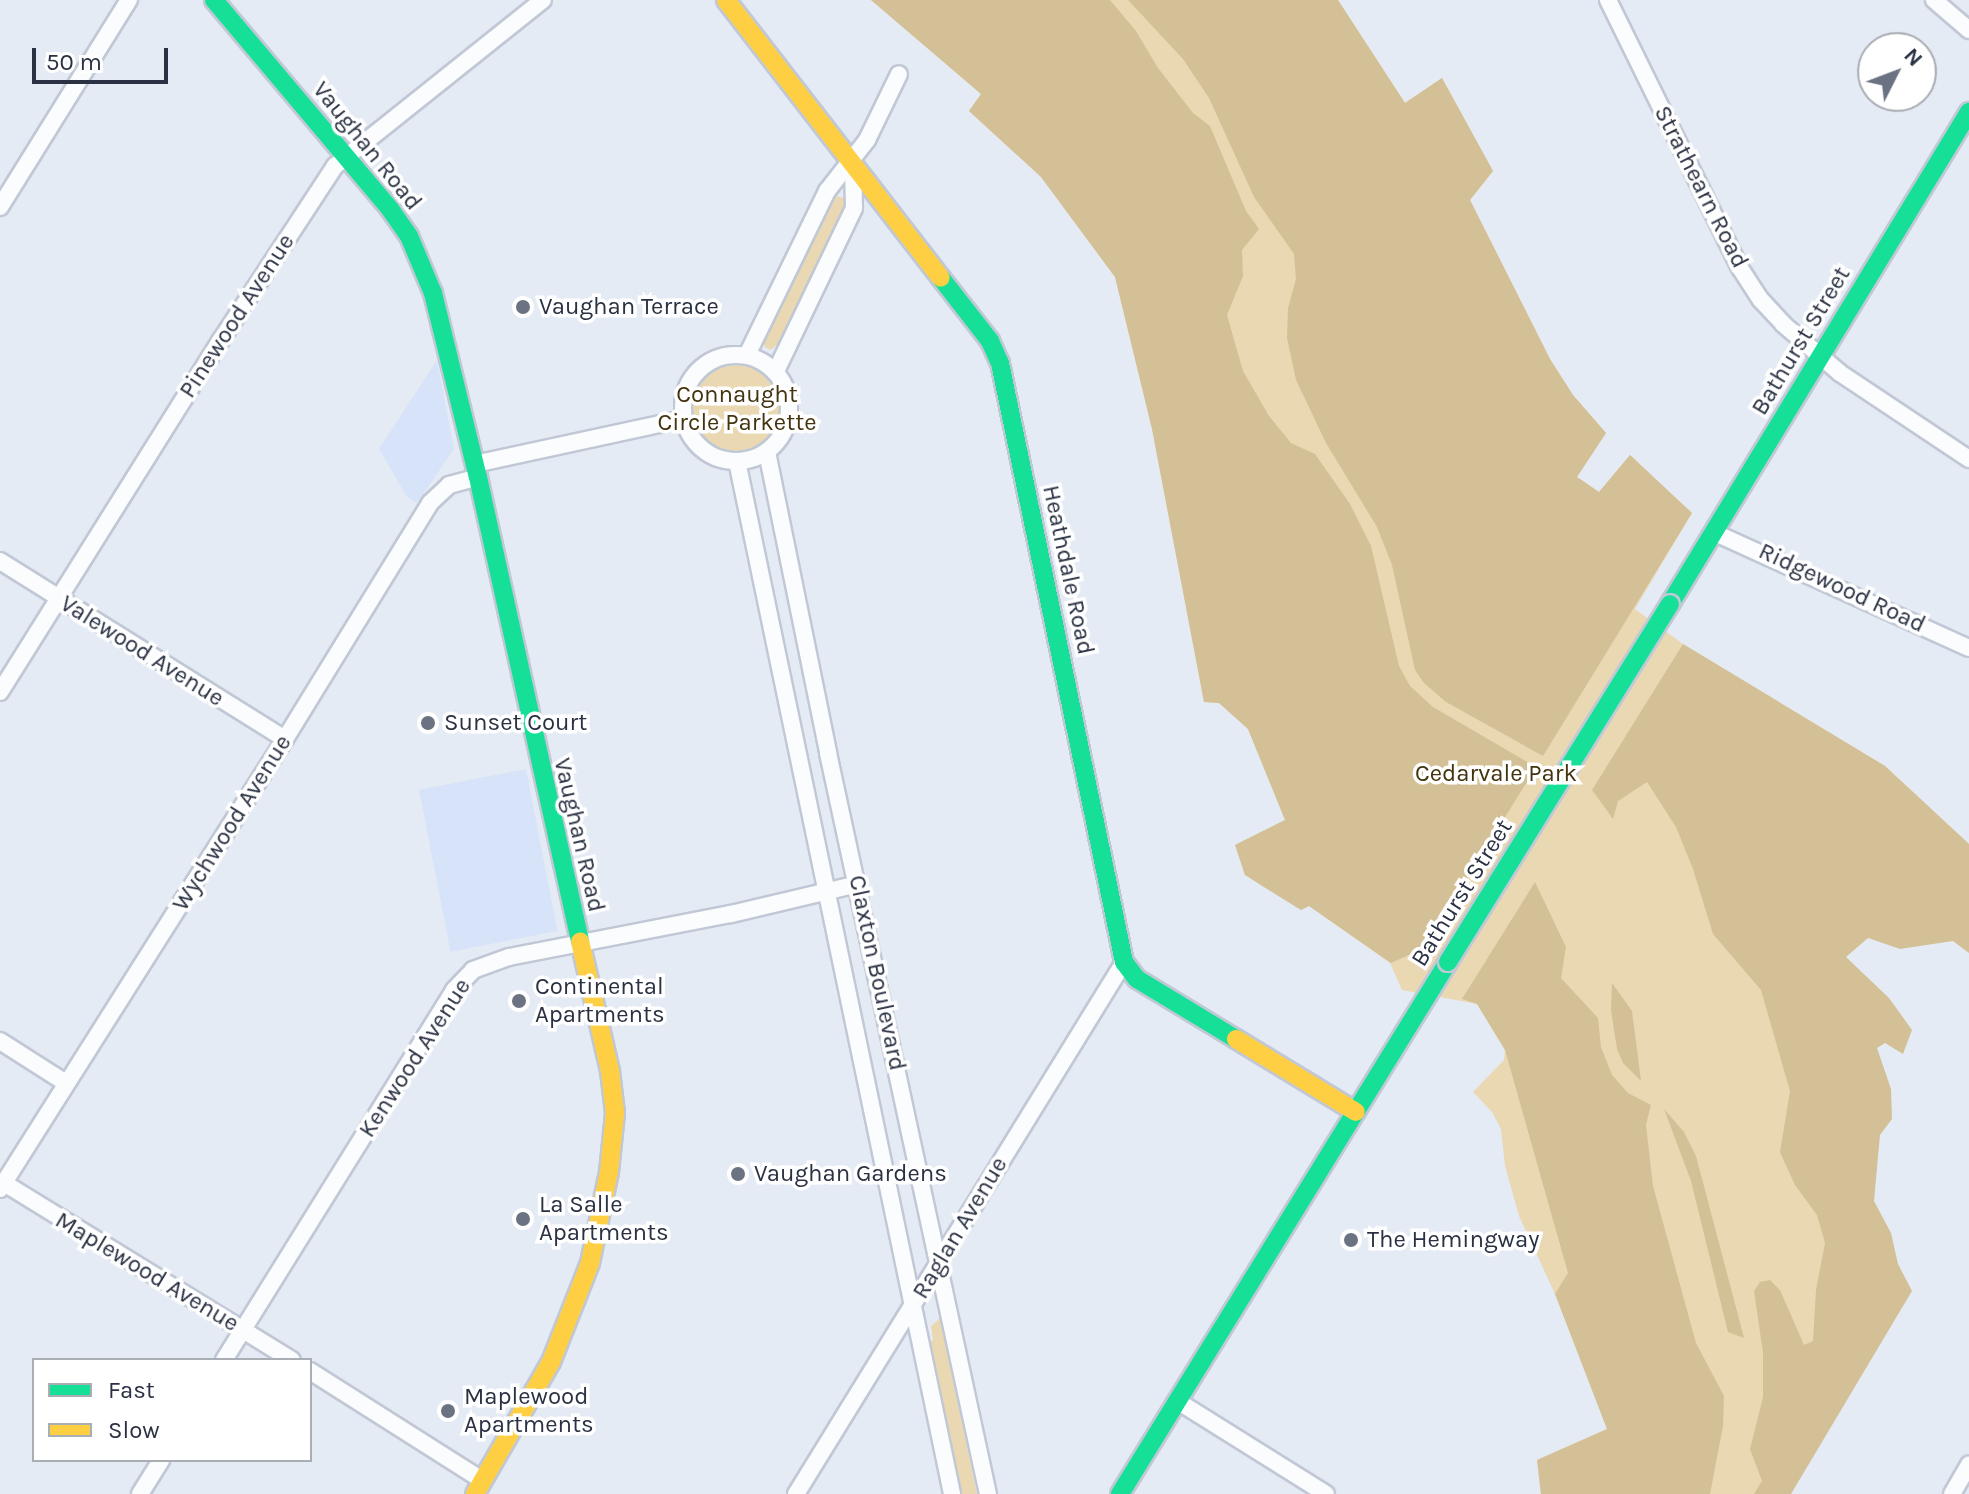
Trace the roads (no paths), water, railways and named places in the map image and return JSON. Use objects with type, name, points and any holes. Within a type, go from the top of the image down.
[{"type":"street","points":[[0,207],[129,0]]},
{"type":"street","name":"Vaughan Road","points":[[214,0],[347,154],[390,209],[421,261],[444,327],[578,942],[610,1071],[615,1113],[609,1172],[590,1263],[551,1362],[479,1488]]},
{"type":"street","name":"Pinewood Avenue","points":[[0,692],[293,227],[347,154],[543,0]]},
{"type":"street","name":"Heathdale Road","points":[[726,0],[990,341],[1000,363],[1124,962]]},
{"type":"street","name":"Strathearn Road","points":[[1608,0],[1740,268],[1761,300],[1840,373],[1969,459]]},
{"type":"street","points":[[1934,0],[1969,30]]},
{"type":"street","points":[[747,355],[827,191],[853,161],[899,74]]},
{"type":"street","name":"Bathurst Street","points":[[1120,1494],[1670,604],[1969,112]]},
{"type":"street","points":[[776,371],[854,208],[853,161]]},
{"type":"street","points":[[729,354],[747,355],[776,371],[786,386],[790,404],[788,422],[780,439],[767,452],[737,461],[719,459],[703,450],[690,436],[683,419],[687,384],[698,369],[712,359],[729,354]]},
{"type":"street","name":"Wychwood Avenue","points":[[2,1186],[285,739],[430,503],[449,485],[477,471],[683,419]]},
{"type":"street","name":"Claxton Boulevard","points":[[767,452],[988,1494]]},
{"type":"street","name":"Claxton Boulevard","points":[[737,461],[824,892],[952,1494]]},
{"type":"street","name":"Ridgewood Road","points":[[1713,532],[1969,648]]},
{"type":"street","name":"Valewood Avenue","points":[[0,561],[285,739]]},
{"type":"street","name":"Kenwood Avenue","points":[[225,1358],[463,978],[487,963],[578,942],[731,914],[858,884]]},
{"type":"street","points":[[1124,962],[1137,979],[1356,1112]]},
{"type":"street","name":"Raglan Avenue","points":[[796,1494],[1124,962]]},
{"type":"street","points":[[0,1041],[66,1083]]},
{"type":"street","name":"Maplewood Avenue","points":[[2,1186],[289,1358]]},
{"type":"street","points":[[312,1372],[479,1488]]},
{"type":"street","points":[[1179,1402],[1326,1494]]},
{"type":"street","points":[[140,1494],[160,1462]]},
{"type":"street","points":[[1952,1494],[1969,1464]]},
{"type":"place","name":"Vaughan Terrace","points":[[523,307]]},
{"type":"place","name":"Sunset Court","points":[[428,723]]},
{"type":"place","name":"Continental Apartments","points":[[519,1001]]},
{"type":"place","name":"Vaughan Gardens","points":[[738,1174]]},
{"type":"place","name":"La Salle Apartments","points":[[523,1219]]},
{"type":"place","name":"The Hemingway","points":[[1351,1240]]},
{"type":"place","name":"Maplewood Apartments","points":[[448,1411]]},
{"type":"park label","name":"Connaught Circle Parkette","points":[[737,409]]},
{"type":"park label","name":"Cedarvale Park","points":[[1496,774]]}]
